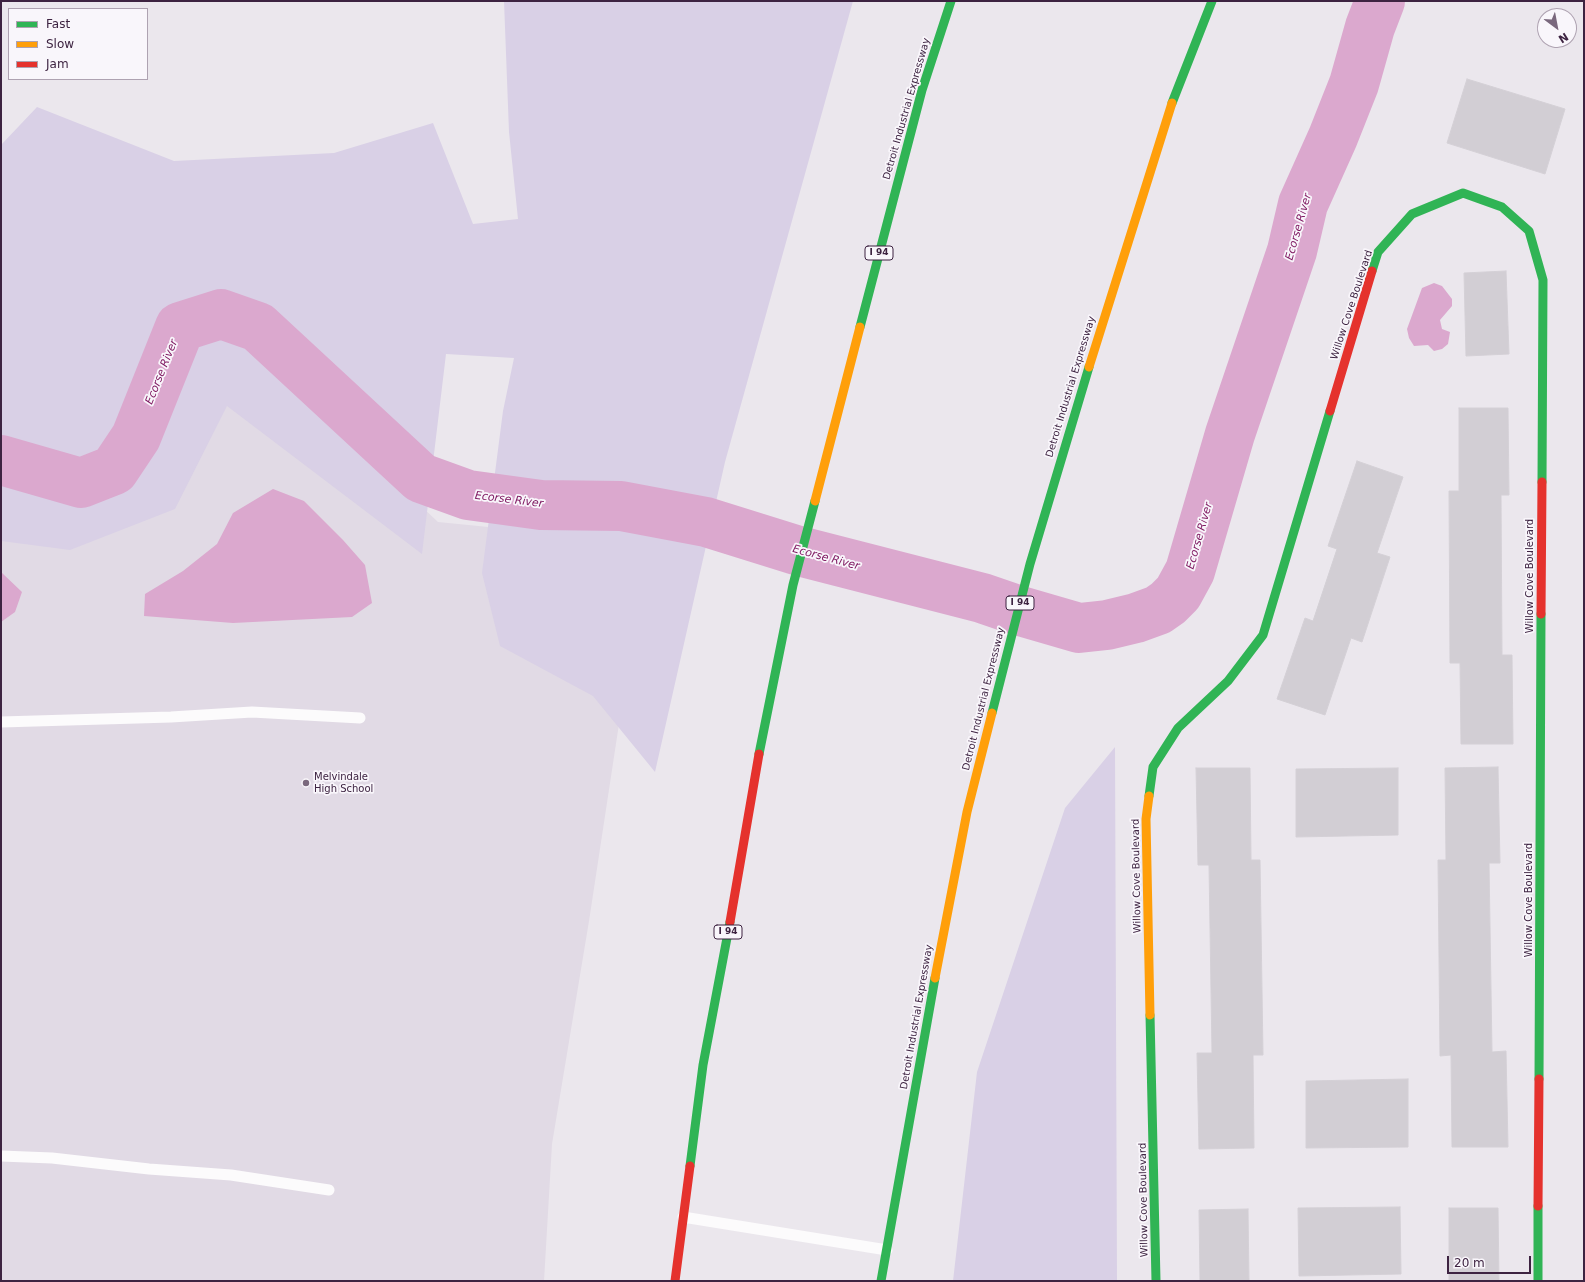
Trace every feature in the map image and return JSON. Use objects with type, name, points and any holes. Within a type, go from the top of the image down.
[{"type":"main road","name":"Detroit Industrial Expressway","points":[[675,1281],[703,1065],[749,818],[763,730],[793,585],[922,90],[951,1]]},
{"type":"main road","name":"Detroit Industrial Expressway","points":[[881,1281],[922,1046],[967,812],[1010,641],[1030,564],[1095,347],[1167,116],[1212,1]]},
{"type":"main road","name":"Willow Cove Boulevard","points":[[1156,1281],[1146,819],[1153,767],[1178,728],[1228,682],[1263,635],[1378,252],[1412,214],[1463,193],[1502,207],[1529,231],[1543,280],[1538,1281]]},
{"type":"lane","points":[[1,722],[163,717],[252,712],[360,718]]},
{"type":"lane","points":[[1,1156],[52,1158],[149,1169],[231,1175],[329,1190]]},
{"type":"lane","points":[[683,1217],[887,1250]]},
{"type":"shaded area","points":[[504,1],[853,1],[725,462],[655,772],[593,696],[500,646],[482,573],[503,411],[514,358],[446,354],[422,554],[227,406],[175,509],[70,550],[1,541],[1,145],[37,107],[174,161],[334,153],[433,123],[473,224],[518,219],[509,132]]},
{"type":"shaded area","points":[[1434,283],[1442,286],[1452,299],[1452,306],[1440,320],[1442,329],[1450,332],[1448,344],[1442,349],[1434,351],[1428,345],[1414,346],[1409,338],[1407,329],[1422,288]]},
{"type":"shaded area","name":"Melvindale High School","points":[[277,370],[438,522],[559,534],[631,645],[589,921],[552,1144],[544,1281],[1,1281],[1,490]]},
{"type":"shaded area","points":[[273,489],[304,501],[343,540],[365,565],[372,603],[352,617],[233,623],[144,616],[145,594],[183,571],[217,544],[233,513]]},
{"type":"shaded area","points":[[1,572],[22,592],[15,612],[1,622]]},
{"type":"shaded area","points":[[1115,747],[1117,1281],[953,1281],[977,1072],[1065,808]]},
{"type":"building","points":[[1467,79],[1565,109],[1545,174],[1447,143]]},
{"type":"building","points":[[1506,271],[1509,354],[1466,356],[1464,273]]},
{"type":"building","points":[[1459,408],[1508,408],[1509,495],[1501,495],[1502,655],[1512,655],[1513,744],[1461,744],[1460,663],[1450,663],[1449,491],[1459,491]]},
{"type":"building","points":[[1357,461],[1403,477],[1377,553],[1390,557],[1362,642],[1351,638],[1325,715],[1277,699],[1305,618],[1313,621],[1337,549],[1328,546]]},
{"type":"building","points":[[1498,767],[1500,863],[1489,863],[1492,1052],[1506,1051],[1508,1147],[1452,1147],[1451,1055],[1440,1056],[1438,860],[1446,860],[1445,768]]},
{"type":"building","points":[[1196,768],[1250,768],[1251,860],[1260,860],[1263,1055],[1253,1055],[1254,1148],[1199,1149],[1197,1053],[1212,1053],[1209,865],[1198,865]]},
{"type":"building","points":[[1398,768],[1398,835],[1296,837],[1296,769]]},
{"type":"building","points":[[1408,1079],[1408,1147],[1306,1148],[1306,1081]]},
{"type":"building","points":[[1400,1207],[1401,1274],[1299,1276],[1298,1208]]},
{"type":"building","points":[[1449,1208],[1498,1208],[1499,1281],[1449,1281]]},
{"type":"building","points":[[1248,1209],[1249,1281],[1200,1281],[1199,1210]]},
{"type":"waterway","name":"Ecorse River","points":[[1,460],[81,483],[114,470],[136,437],[180,327],[221,314],[258,327],[421,478],[468,495],[541,505],[621,506],[706,522],[799,551],[982,598],[1079,628],[1107,625],[1136,618],[1158,610],[1168,603],[1178,593],[1190,571],[1230,434],[1292,251],[1303,204],[1333,137],[1354,84],[1370,27],[1380,1]]},
{"type":"traffic: fast","points":[[860,327],[922,90],[951,1]]},
{"type":"traffic: fast","points":[[1172,103],[1212,1]]},
{"type":"traffic: fast","points":[[1372,271],[1378,252],[1412,214],[1463,193],[1502,207],[1529,231],[1543,280],[1542,482]]},
{"type":"traffic: fast","points":[[992,713],[1030,564],[1089,367]]},
{"type":"traffic: fast","points":[[1149,796],[1153,767],[1178,728],[1228,681],[1263,635],[1330,411]]},
{"type":"traffic: fast","points":[[759,754],[793,585],[815,501]]},
{"type":"traffic: fast","points":[[1539,1079],[1541,614]]},
{"type":"traffic: fast","points":[[690,1166],[703,1065],[730,922]]},
{"type":"traffic: fast","points":[[881,1281],[935,978]]},
{"type":"traffic: fast","points":[[1150,1015],[1156,1281]]},
{"type":"traffic: fast","points":[[1538,1206],[1538,1281]]},
{"type":"traffic: slow","points":[[1089,367],[1172,103]]},
{"type":"traffic: slow","points":[[815,501],[860,327]]},
{"type":"traffic: slow","points":[[935,978],[967,812],[992,713]]},
{"type":"traffic: slow","points":[[1149,796],[1146,819],[1150,1015]]},
{"type":"traffic: jam","points":[[1330,411],[1372,271]]},
{"type":"traffic: jam","points":[[1541,614],[1542,482]]},
{"type":"traffic: jam","points":[[730,922],[759,754]]},
{"type":"traffic: jam","points":[[1538,1206],[1539,1079]]},
{"type":"traffic: jam","points":[[675,1281],[690,1166]]},
{"type":"place","name":"Melvindale High School","points":[[306,783]]}]
